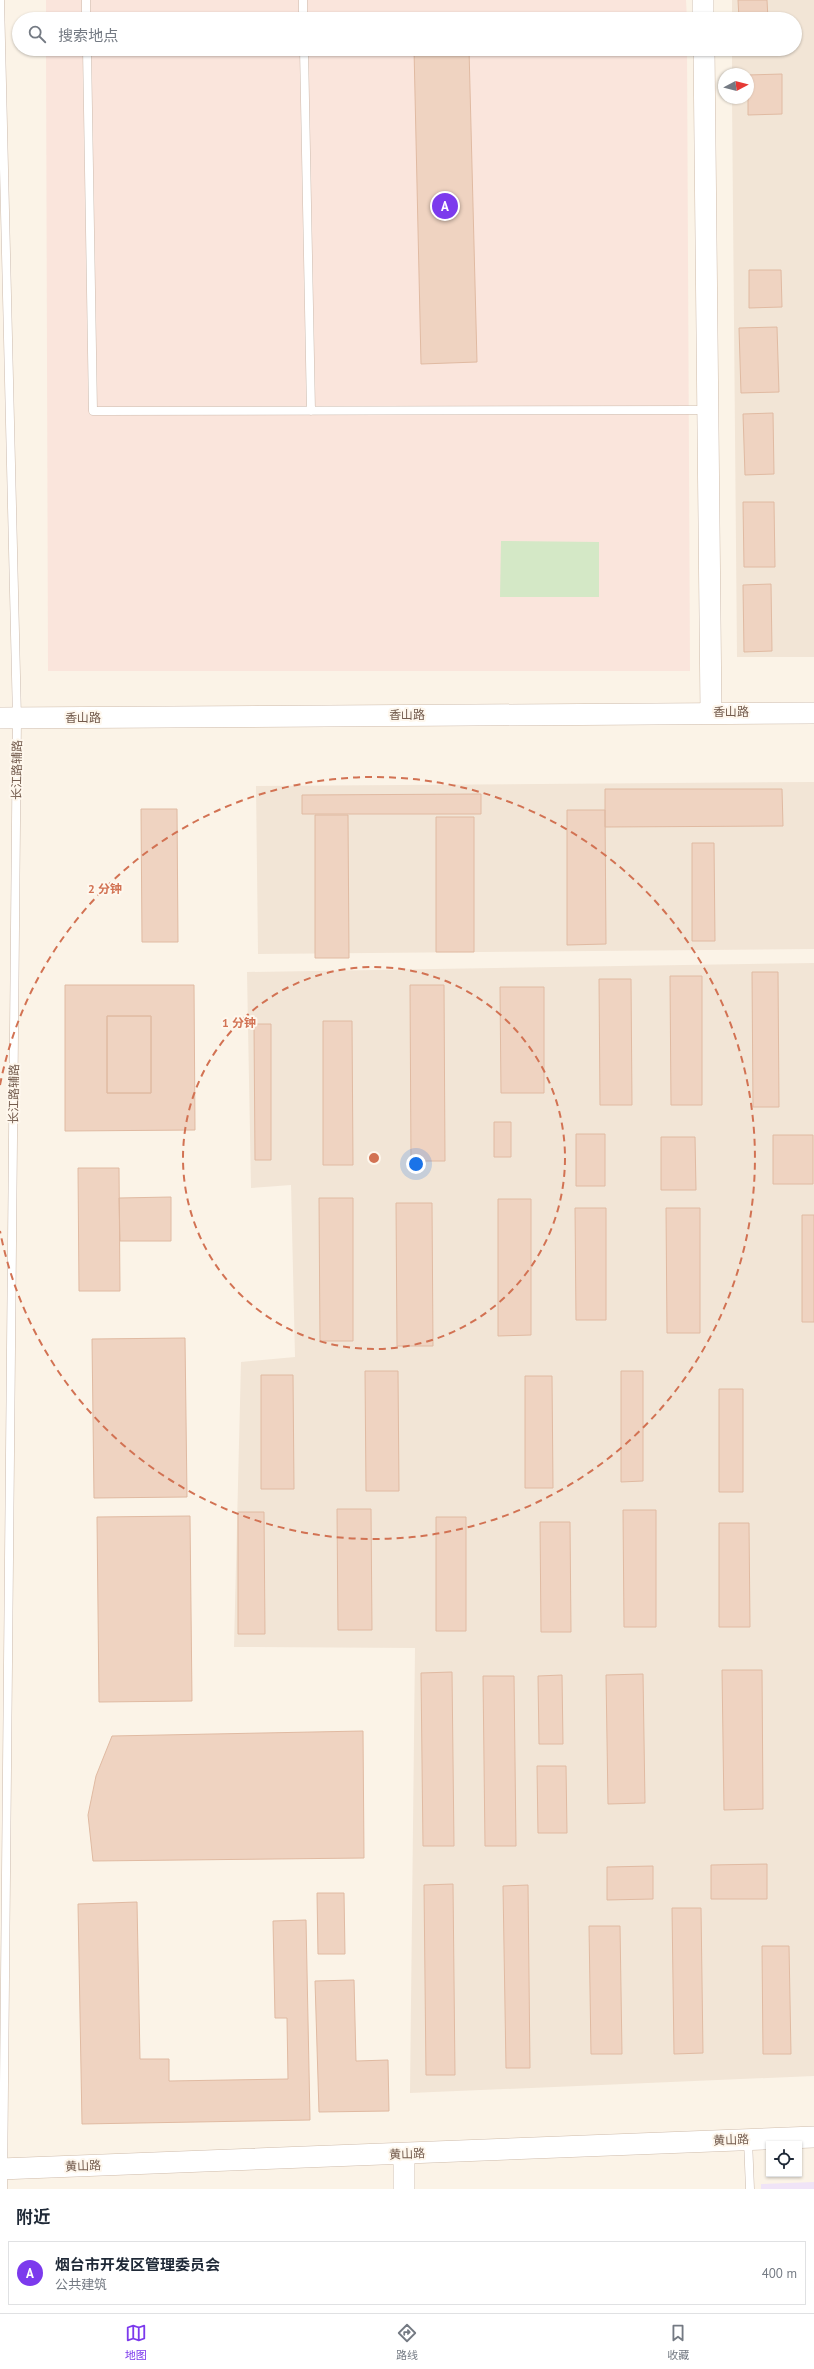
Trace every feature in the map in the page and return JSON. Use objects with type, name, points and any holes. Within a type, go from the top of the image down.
[{"type":"street","points":[[703,0],[703,12]]},
{"type":"street","points":[[704,56],[711,712]]},
{"type":"street","name":"香山路","points":[[9,718],[814,712]]},
{"type":"street","name":"黄山路","points":[[1,2169],[814,2137]]},
{"type":"street","points":[[404,2154],[404,2189]]},
{"type":"lane","name":"长江路辅路","points":[[0,0],[9,718],[1,2169],[3,2189]]},
{"type":"lane","points":[[86,0],[86,12]]},
{"type":"lane","points":[[303,0],[303,12]]},
{"type":"lane","points":[[87,56],[93,411],[708,410]]},
{"type":"lane","points":[[304,56],[311,411]]},
{"type":"lane","points":[[748,2139],[750,2189]]},
{"type":"shaded area","points":[[46,0],[686,0],[687,12],[46,12]]},
{"type":"shaded area","points":[[732,0],[814,0],[814,657],[737,657],[732,104],[754,104],[754,68],[732,68],[732,56],[802,56],[802,12],[732,12]]},
{"type":"shaded area","points":[[46,56],[687,56],[690,671],[48,671]]},
{"type":"shaded area","points":[[814,782],[814,949],[258,954],[256,786]]},
{"type":"shaded area","points":[[814,963],[814,2076],[410,2093],[415,1648],[234,1647],[241,1362],[295,1357],[291,1185],[251,1188],[247,972]]},
{"type":"shaded area","points":[[814,2182],[814,2189],[761,2189],[761,2184]]},
{"type":"green space","points":[[501,541],[599,542],[599,597],[500,597]]},
{"type":"building","points":[[738,0],[767,0],[768,12],[739,12]]},
{"type":"building","points":[[414,56],[469,56],[477,362],[421,364]]},
{"type":"building","points":[[782,74],[782,114],[748,115],[748,104],[754,104],[754,75]]},
{"type":"building","points":[[749,270],[781,270],[782,307],[749,308]]},
{"type":"building","points":[[777,327],[779,392],[741,393],[739,328]]},
{"type":"building","points":[[773,413],[774,474],[745,475],[743,414]]},
{"type":"building","points":[[743,502],[774,502],[775,567],[744,567]]},
{"type":"building","points":[[771,584],[772,651],[744,652],[743,585]]},
{"type":"building","points":[[605,789],[782,789],[783,826],[605,827]]},
{"type":"building","points":[[481,794],[481,814],[302,814],[302,795]]},
{"type":"building","points":[[141,809],[177,809],[178,942],[142,942]]},
{"type":"building","points":[[567,810],[605,810],[606,944],[567,945]]},
{"type":"building","points":[[315,815],[348,815],[349,958],[315,958]]},
{"type":"building","points":[[436,817],[474,817],[474,952],[436,952]]},
{"type":"building","points":[[692,843],[714,843],[715,941],[692,941]]},
{"type":"building","points":[[752,972],[778,972],[779,1107],[753,1107]]},
{"type":"building","points":[[670,976],[702,976],[702,1105],[671,1105]]},
{"type":"building","points":[[599,979],[631,979],[632,1105],[600,1105]]},
{"type":"building","points":[[65,985],[194,985],[195,1130],[65,1131]],"holes":[[[107,1016],[151,1016],[151,1093],[107,1093]]]},
{"type":"building","points":[[410,985],[444,985],[445,1161],[411,1161]]},
{"type":"building","points":[[500,987],[544,987],[544,1093],[501,1093]]},
{"type":"building","points":[[107,1016],[151,1016],[151,1093],[107,1093]]},
{"type":"building","points":[[323,1021],[352,1021],[353,1165],[323,1165]]},
{"type":"building","points":[[254,1024],[271,1024],[271,1160],[255,1160]]},
{"type":"building","points":[[494,1122],[511,1122],[511,1157],[494,1157]]},
{"type":"building","points":[[576,1134],[605,1134],[605,1186],[576,1186]]},
{"type":"building","points":[[773,1135],[813,1135],[813,1184],[773,1184]]},
{"type":"building","points":[[661,1137],[695,1137],[696,1190],[661,1190]]},
{"type":"building","points":[[78,1168],[119,1168],[120,1291],[79,1291]]},
{"type":"building","points":[[171,1197],[171,1241],[120,1241],[119,1198]]},
{"type":"building","points":[[319,1198],[353,1198],[353,1341],[320,1341]]},
{"type":"building","points":[[498,1199],[531,1199],[531,1335],[498,1336]]},
{"type":"building","points":[[396,1203],[432,1203],[433,1346],[397,1346]]},
{"type":"building","points":[[575,1208],[606,1208],[606,1320],[576,1320]]},
{"type":"building","points":[[666,1208],[700,1208],[700,1333],[667,1333]]},
{"type":"building","points":[[802,1215],[814,1215],[814,1322],[802,1322]]},
{"type":"building","points":[[185,1338],[187,1497],[94,1498],[92,1339]]},
{"type":"building","points":[[365,1371],[398,1371],[399,1491],[366,1491]]},
{"type":"building","points":[[621,1371],[643,1371],[643,1481],[621,1482]]},
{"type":"building","points":[[261,1375],[293,1375],[294,1489],[261,1489]]},
{"type":"building","points":[[525,1376],[552,1376],[553,1488],[525,1488]]},
{"type":"building","points":[[719,1389],[743,1389],[743,1492],[719,1492]]},
{"type":"building","points":[[337,1509],[371,1509],[372,1630],[338,1630]]},
{"type":"building","points":[[623,1510],[656,1510],[656,1627],[624,1627]]},
{"type":"building","points":[[238,1512],[264,1512],[265,1634],[238,1634]]},
{"type":"building","points":[[190,1516],[192,1701],[99,1702],[97,1517]]},
{"type":"building","points":[[436,1517],[466,1517],[466,1631],[436,1631]]},
{"type":"building","points":[[540,1522],[570,1522],[571,1632],[541,1632]]},
{"type":"building","points":[[719,1523],[749,1523],[750,1627],[719,1627]]},
{"type":"building","points":[[722,1670],[762,1670],[763,1809],[724,1810]]},
{"type":"building","points":[[452,1672],[454,1846],[423,1846],[421,1673]]},
{"type":"building","points":[[643,1674],[645,1803],[608,1804],[606,1675]]},
{"type":"building","points":[[562,1675],[563,1744],[539,1744],[538,1676]]},
{"type":"building","points":[[483,1676],[514,1676],[516,1846],[485,1846]]},
{"type":"building","points":[[363,1731],[364,1858],[93,1861],[88,1815],[96,1776],[112,1736]]},
{"type":"building","points":[[537,1766],[566,1766],[567,1833],[538,1833]]},
{"type":"building","points":[[767,1864],[767,1899],[711,1899],[711,1865]]},
{"type":"building","points":[[653,1866],[653,1899],[607,1900],[607,1867]]},
{"type":"building","points":[[453,1884],[455,2075],[426,2075],[424,1885]]},
{"type":"building","points":[[528,1885],[530,2068],[506,2068],[503,1886]]},
{"type":"building","points":[[317,1893],[344,1893],[345,1954],[318,1954]]},
{"type":"building","points":[[137,1902],[140,2059],[169,2059],[169,2081],[288,2079],[287,2018],[275,2018],[273,1921],[306,1920],[310,2120],[82,2124],[78,1904]]},
{"type":"building","points":[[672,1908],[701,1908],[703,2053],[674,2054]]},
{"type":"building","points":[[589,1926],[620,1926],[622,2054],[591,2054]]},
{"type":"building","points":[[762,1946],[789,1946],[791,2054],[763,2054]]},
{"type":"building","points":[[354,1980],[356,2061],[388,2060],[389,2111],[319,2112],[315,1981]]},
{"type":"place","name":"烟台市开发区管理委员会","points":[[445,206]]}]
